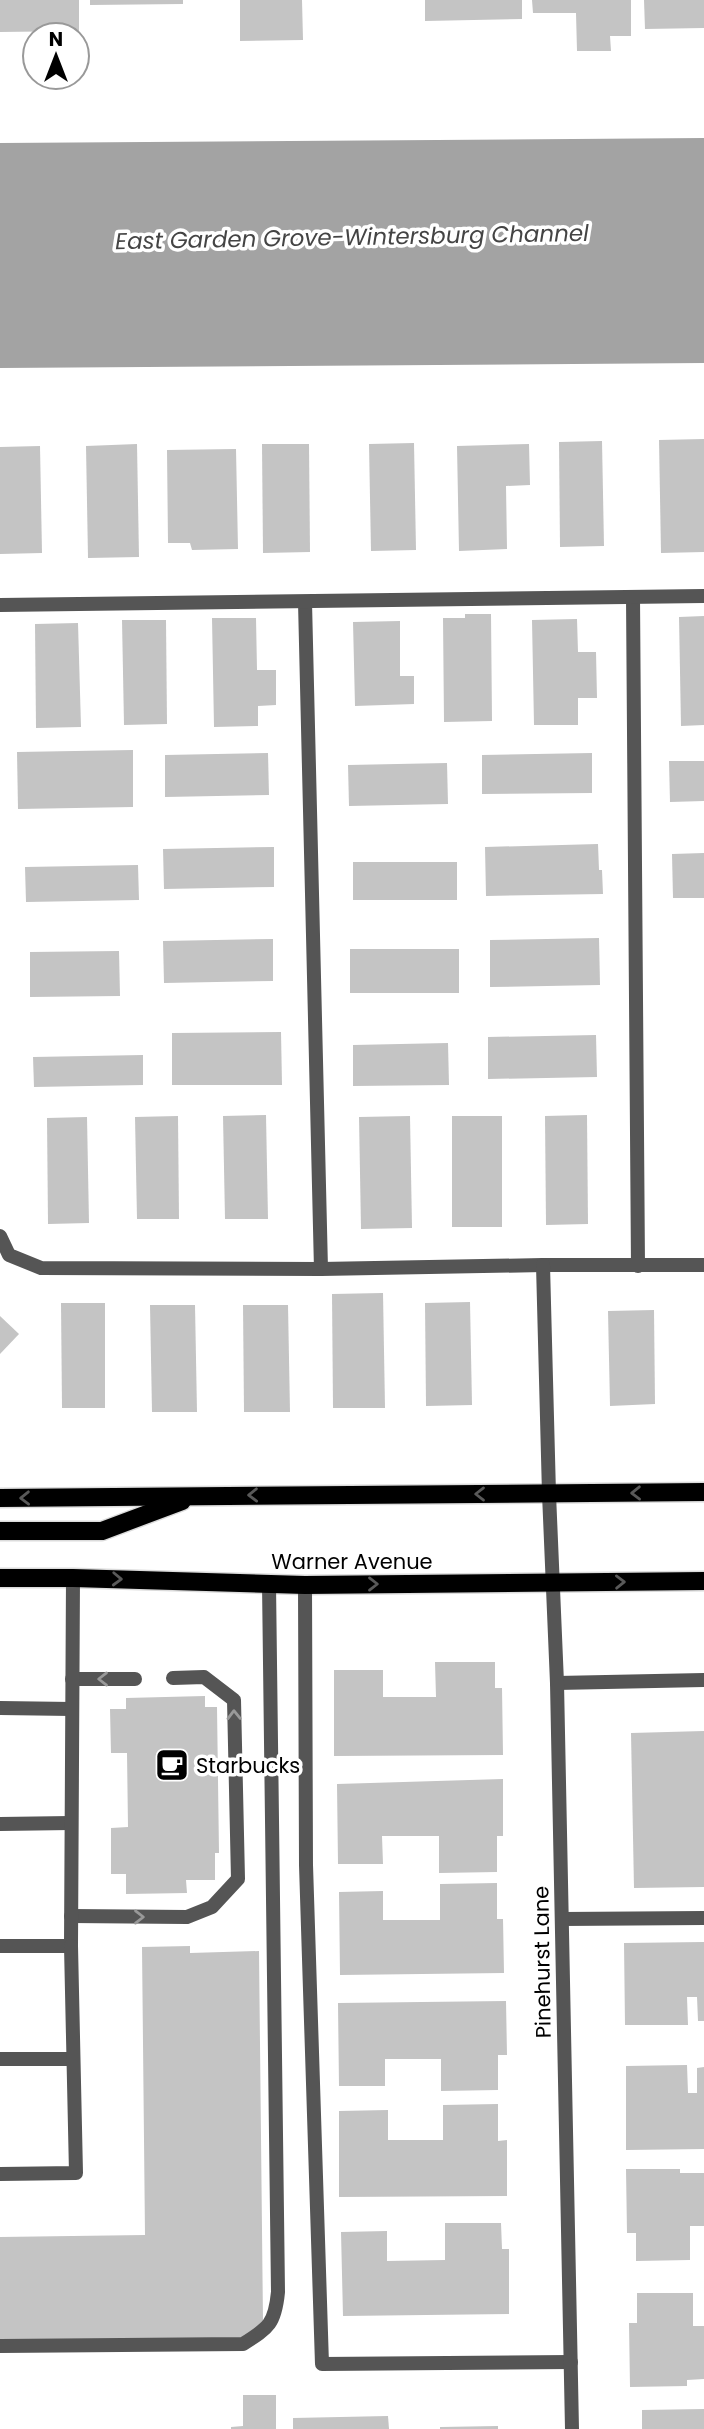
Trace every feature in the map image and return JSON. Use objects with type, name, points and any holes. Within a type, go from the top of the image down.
[{"type":"main road","points":[[0,1498],[704,1492]]},
{"type":"main road","points":[[0,1531],[102,1531],[195,1496]]},
{"type":"main road","name":"Warner Avenue","points":[[0,1578],[73,1577],[305,1585],[704,1581]]},
{"type":"street","points":[[0,605],[704,596]]},
{"type":"street","points":[[632,597],[638,1266]]},
{"type":"street","points":[[305,602],[321,1269]]},
{"type":"street","points":[[0,1236],[9,1255],[41,1268],[321,1269],[704,1265]]},
{"type":"street","name":"Pinehurst Lane","points":[[542,1265],[557,1683],[572,2429]]},
{"type":"street","points":[[0,2174],[76,2173],[71,1946],[73,1577]]},
{"type":"street","points":[[0,2346],[243,2344],[266,2330],[276,2314],[278,2292],[269,1584]]},
{"type":"street","points":[[305,1585],[306,1865],[322,2364],[571,2362]]},
{"type":"street","points":[[71,1916],[187,1917],[212,1907],[238,1879],[234,1700],[204,1677],[173,1678]]},
{"type":"street","points":[[72,1679],[135,1679]]},
{"type":"street","points":[[557,1683],[704,1680]]},
{"type":"street","points":[[0,1708],[72,1709]]},
{"type":"street","points":[[0,1824],[71,1823]]},
{"type":"street","points":[[562,1919],[704,1918]]},
{"type":"street","points":[[0,1946],[71,1946]]},
{"type":"street","points":[[0,2059],[73,2059]]},
{"type":"water","name":"East Garden Grove-Wintersburg Channel","points":[[704,138],[704,363],[0,368],[0,143]]},
{"type":"building","points":[[0,0],[79,0],[79,21],[21,21],[21,32],[0,32]]},
{"type":"building","points":[[90,0],[183,0],[183,4],[90,5]]},
{"type":"building","points":[[240,0],[302,0],[303,40],[240,41]]},
{"type":"building","points":[[425,0],[522,0],[522,19],[425,21]]},
{"type":"building","points":[[532,0],[631,0],[631,36],[610,36],[611,51],[577,51],[576,13],[533,13]]},
{"type":"building","points":[[644,0],[704,0],[704,28],[645,29]]},
{"type":"building","points":[[704,439],[704,552],[661,553],[659,440]]},
{"type":"building","points":[[602,441],[604,546],[560,547],[559,442]]},
{"type":"building","points":[[414,443],[416,550],[371,551],[369,444]]},
{"type":"building","points":[[137,444],[139,557],[88,558],[86,446]]},
{"type":"building","points":[[262,444],[309,444],[310,552],[263,553]]},
{"type":"building","points":[[529,444],[530,485],[506,486],[507,549],[459,551],[457,446]]},
{"type":"building","points":[[40,446],[42,553],[0,554],[0,447]]},
{"type":"building","points":[[236,449],[238,549],[192,550],[190,543],[168,543],[167,450]]},
{"type":"building","points":[[465,614],[491,614],[492,721],[444,722],[443,618],[465,618]]},
{"type":"building","points":[[704,616],[704,725],[681,726],[679,617]]},
{"type":"building","points":[[212,618],[256,618],[257,670],[276,670],[276,705],[258,706],[258,726],[214,727]]},
{"type":"building","points":[[577,619],[578,652],[596,652],[597,698],[578,698],[578,725],[534,725],[532,620]]},
{"type":"building","points":[[122,620],[166,620],[167,724],[124,725]]},
{"type":"building","points":[[400,621],[400,676],[414,676],[414,704],[355,706],[353,622]]},
{"type":"building","points":[[78,623],[81,727],[36,728],[35,624]]},
{"type":"building","points":[[133,750],[133,807],[18,809],[17,752]]},
{"type":"building","points":[[268,753],[269,795],[165,797],[165,755]]},
{"type":"building","points":[[592,753],[592,793],[482,794],[482,755]]},
{"type":"building","points":[[669,761],[704,761],[704,801],[670,802]]},
{"type":"building","points":[[447,763],[448,804],[349,806],[348,765]]},
{"type":"building","points":[[598,844],[603,894],[486,896],[485,847]]},
{"type":"building","points":[[274,847],[274,887],[164,889],[163,849]]},
{"type":"building","points":[[704,853],[704,898],[673,898],[672,854]]},
{"type":"building","points":[[353,862],[457,862],[457,900],[353,900]]},
{"type":"building","points":[[138,865],[139,900],[26,902],[25,867]]},
{"type":"building","points":[[599,938],[600,985],[490,987],[490,940]]},
{"type":"building","points":[[273,939],[273,981],[164,983],[163,941]]},
{"type":"building","points":[[350,949],[459,949],[459,993],[350,993]]},
{"type":"building","points":[[119,951],[120,996],[30,997],[30,952]]},
{"type":"building","points":[[281,1032],[282,1085],[172,1085],[172,1033]]},
{"type":"building","points":[[596,1035],[597,1077],[488,1079],[488,1037]]},
{"type":"building","points":[[448,1043],[449,1085],[353,1086],[353,1045]]},
{"type":"building","points":[[143,1055],[143,1085],[34,1087],[33,1057]]},
{"type":"building","points":[[266,1115],[268,1219],[225,1219],[223,1116]]},
{"type":"building","points":[[587,1115],[588,1224],[546,1225],[545,1116]]},
{"type":"building","points":[[178,1116],[179,1219],[137,1219],[135,1117]]},
{"type":"building","points":[[410,1116],[412,1228],[361,1229],[359,1117]]},
{"type":"building","points":[[452,1116],[502,1116],[502,1227],[452,1227]]},
{"type":"building","points":[[87,1117],[89,1223],[48,1224],[47,1118]]},
{"type":"building","points":[[383,1293],[385,1408],[333,1408],[332,1294]]},
{"type":"building","points":[[470,1302],[472,1405],[426,1406],[425,1303]]},
{"type":"building","points":[[61,1303],[105,1303],[105,1408],[62,1408]]},
{"type":"building","points":[[150,1305],[195,1305],[197,1412],[152,1412]]},
{"type":"building","points":[[243,1305],[288,1305],[290,1412],[244,1412]]},
{"type":"building","points":[[654,1310],[655,1404],[610,1406],[608,1311]]},
{"type":"building","points":[[0,1316],[19,1334],[0,1354]]},
{"type":"building","points":[[435,1662],[495,1662],[495,1688],[502,1688],[503,1755],[334,1756],[334,1670],[383,1670],[383,1697],[436,1697]]},
{"type":"building","points":[[205,1696],[205,1707],[217,1707],[219,1853],[215,1853],[215,1880],[186,1880],[187,1893],[126,1894],[126,1874],[111,1874],[111,1828],[128,1827],[127,1753],[111,1753],[110,1709],[126,1709],[126,1698]]},
{"type":"building","points":[[704,1731],[704,1887],[634,1888],[631,1733]]},
{"type":"building","points":[[503,1779],[503,1836],[497,1836],[497,1872],[439,1873],[439,1836],[382,1836],[383,1864],[338,1864],[337,1784]]},
{"type":"building","points":[[497,1883],[497,1919],[503,1919],[504,1973],[340,1975],[339,1892],[383,1891],[383,1920],[440,1920],[440,1884]]},
{"type":"building","points":[[704,1942],[704,2021],[698,2021],[697,1997],[687,1997],[688,2025],[625,2025],[624,1943]]},
{"type":"building","points":[[190,1946],[190,1953],[259,1951],[263,2322],[245,2338],[0,2340],[0,2237],[145,2235],[142,1947]]},
{"type":"building","points":[[506,2001],[507,2055],[498,2055],[498,2090],[441,2091],[441,2059],[385,2059],[385,2086],[339,2086],[338,2003]]},
{"type":"building","points":[[687,2065],[688,2093],[697,2093],[697,2068],[704,2067],[704,2149],[626,2150],[626,2066]]},
{"type":"building","points":[[498,2104],[498,2141],[507,2140],[507,2196],[339,2197],[339,2111],[388,2110],[388,2140],[443,2140],[443,2105]]},
{"type":"building","points":[[626,2169],[680,2169],[680,2173],[704,2173],[704,2226],[690,2226],[690,2260],[636,2261],[636,2233],[627,2233]]},
{"type":"building","points":[[445,2223],[501,2223],[502,2249],[509,2249],[509,2314],[343,2316],[341,2232],[387,2231],[387,2261],[445,2260]]},
{"type":"building","points":[[637,2293],[693,2293],[693,2326],[704,2326],[704,2379],[687,2380],[687,2386],[630,2387],[629,2323],[637,2323]]},
{"type":"building","points":[[243,2395],[276,2395],[276,2429],[231,2429],[243,2426]]},
{"type":"building","points":[[704,2409],[704,2429],[642,2429],[642,2410]]},
{"type":"building","points":[[388,2416],[389,2429],[293,2429],[293,2418]]},
{"type":"building","points":[[498,2426],[498,2429],[440,2429],[440,2427]]},
{"type":"place","name":"Starbucks","points":[[172,1765]]}]
